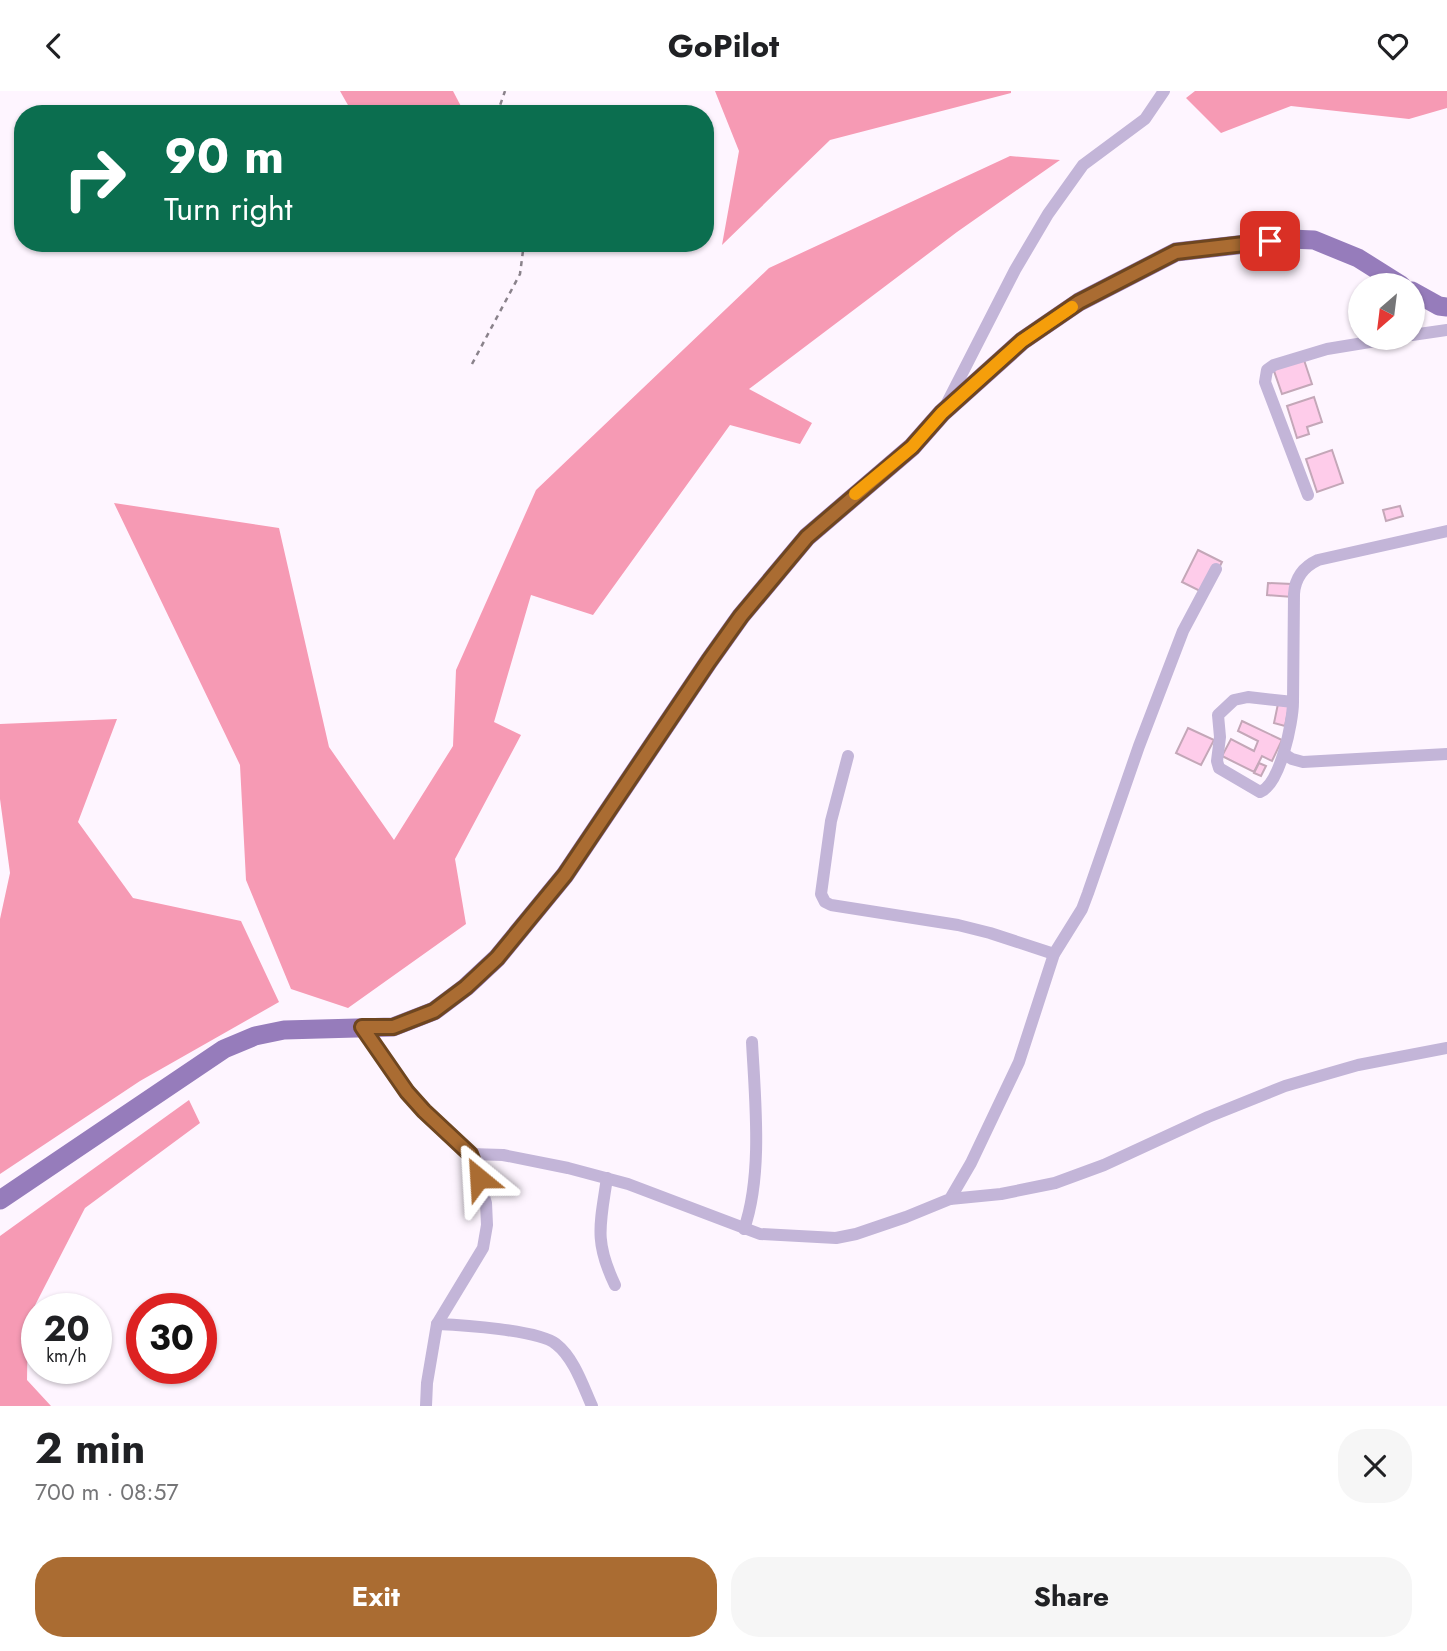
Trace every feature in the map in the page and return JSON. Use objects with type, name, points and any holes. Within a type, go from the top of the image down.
[{"type":"main road","points":[[0,1200],[224,1049],[255,1036],[284,1030],[393,1027],[434,1011],[466,987],[497,958],[565,875],[741,616],[807,537],[912,447],[942,413],[1022,341],[1079,302],[1176,252],[1290,239],[1314,240],[1358,258],[1382,273]]},
{"type":"main road","points":[[1425,299],[1447,307]]},
{"type":"street","points":[[942,413],[1015,270],[1048,214],[1083,165],[1145,119],[1164,91]]},
{"type":"street","points":[[1425,333],[1447,330]]},
{"type":"street","points":[[1308,495],[1265,382],[1267,370],[1274,365],[1327,349],[1348,346]]},
{"type":"street","points":[[1293,702],[1256,697],[1241,698],[1222,709],[1217,719],[1220,737],[1217,761],[1219,768],[1256,791],[1263,791],[1284,754],[1293,702],[1294,594],[1301,572],[1318,560],[1447,531]]},
{"type":"street","points":[[950,1199],[971,1163],[1019,1062],[1054,954],[1082,909],[1183,631],[1216,569]]},
{"type":"street","points":[[1284,754],[1303,762],[1447,754]]},
{"type":"street","points":[[849,756],[827,842],[821,894],[825,902],[844,908],[958,925],[1054,954]]},
{"type":"street","points":[[362,1027],[407,1092],[433,1121],[470,1154],[486,1203],[486,1236],[476,1263],[438,1324],[427,1383],[426,1406]]},
{"type":"street","points":[[744,1229],[753,1201],[755,1115],[752,1042]]},
{"type":"street","points":[[470,1154],[503,1155],[607,1178],[760,1234],[836,1238],[906,1217],[950,1199],[1001,1194],[1055,1183],[1104,1165],[1208,1117],[1285,1086],[1358,1065],[1447,1048]]},
{"type":"street","points":[[607,1178],[600,1241],[603,1260],[615,1285]]},
{"type":"street","points":[[438,1324],[465,1325],[548,1338],[559,1346],[572,1365],[592,1406]]},
{"type":"path","points":[[472,364],[520,274],[524,252]]},
{"type":"shaded area","points":[[340,91],[453,91],[460,105],[348,105]]},
{"type":"shaded area","points":[[715,91],[1011,93],[830,140],[722,245],[739,151]]},
{"type":"shaded area","points":[[1195,91],[1447,91],[1447,108],[1409,119],[1291,106],[1221,133],[1186,98]]},
{"type":"shaded area","points":[[1010,156],[1060,160],[957,232],[749,389],[812,423],[800,444],[730,425],[593,615],[531,595],[494,722],[521,735],[455,859],[466,924],[348,1008],[291,989],[246,880],[240,765],[114,503],[279,528],[329,747],[394,840],[453,746],[456,670],[536,490],[769,268]]},
{"type":"shaded area","points":[[117,719],[78,822],[133,898],[241,921],[279,1002],[140,1081],[0,1174],[0,919],[10,873],[0,799],[0,724]]},
{"type":"shaded area","points":[[189,1100],[200,1123],[85,1208],[41,1293],[21,1293],[21,1384],[31,1384],[51,1406],[0,1406],[0,1236]]},
{"type":"building","points":[[1303,357],[1312,384],[1282,394],[1273,368]]},
{"type":"building","points":[[1314,397],[1322,422],[1307,427],[1309,434],[1297,438],[1287,406]]},
{"type":"building","points":[[1332,450],[1343,483],[1317,492],[1306,459]]},
{"type":"building","points":[[1400,506],[1403,516],[1386,521],[1383,510]]},
{"type":"building","points":[[1198,550],[1222,562],[1206,594],[1182,582]]},
{"type":"building","points":[[1268,583],[1292,584],[1292,597],[1267,595]]},
{"type":"building","points":[[1279,699],[1290,702],[1285,726],[1274,723]]},
{"type":"building","points":[[1242,721],[1282,740],[1272,761],[1262,756],[1254,772],[1222,756],[1231,739],[1254,751],[1258,741],[1238,731]]},
{"type":"building","points":[[1188,728],[1214,740],[1201,765],[1176,753]]},
{"type":"building","points":[[1259,763],[1266,766],[1261,776],[1254,773]]},
{"type":"slow traffic","points":[[855,494],[912,447],[942,413],[1022,341],[1072,307]]},
{"type":"route","points":[[479,1178],[470,1154],[407,1092],[362,1027],[393,1027],[434,1011],[466,987],[497,958],[565,875],[741,616],[807,537],[912,447],[942,413],[1022,341],[1079,302],[1176,252],[1270,241]]}]
